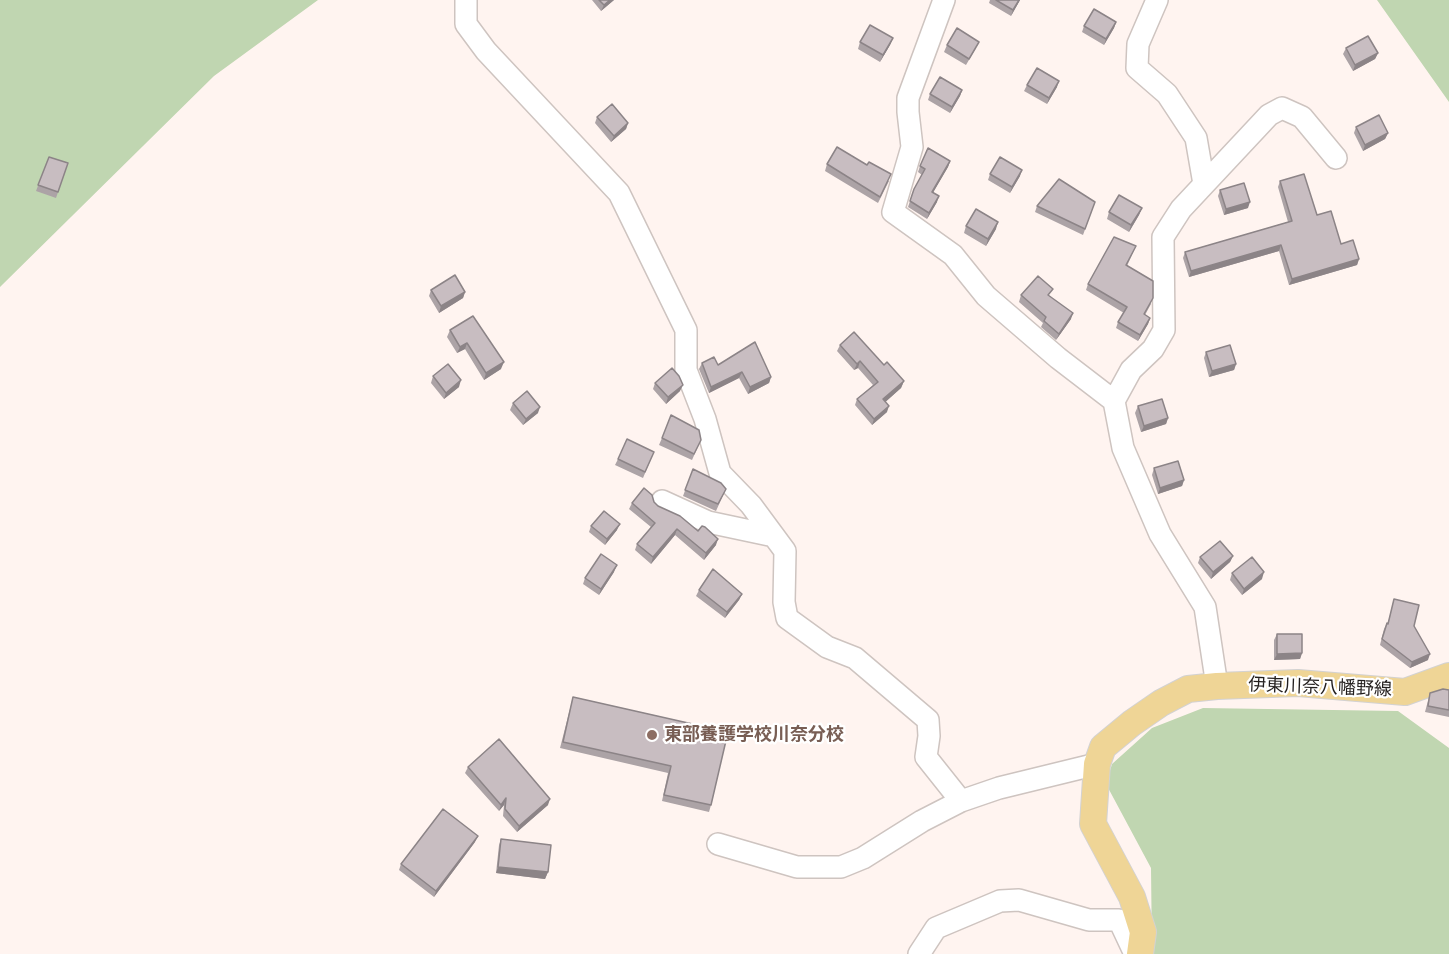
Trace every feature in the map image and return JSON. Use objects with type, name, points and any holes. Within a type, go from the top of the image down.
[{"type":"main road","name":"伊東川奈八幡野線","points":[[1140,954],[1143,932],[1132,897],[1093,824],[1097,764],[1103,747],[1161,703],[1188,689],[1298,683],[1405,692],[1449,676]]},
{"type":"street","points":[[466,0],[466,24],[486,51],[619,194],[686,330],[686,370],[705,419],[720,473],[751,505],[785,551],[784,602],[787,618],[827,647],[855,658],[928,720],[929,736],[926,757],[961,801]]},
{"type":"street","points":[[944,0],[908,98],[912,147],[893,212],[953,255],[987,296],[1058,358],[1114,401]]},
{"type":"street","points":[[1152,2],[1138,44],[1137,68],[1167,94],[1196,138],[1204,184]]},
{"type":"street","points":[[1217,686],[1205,607],[1160,534],[1123,448],[1114,401],[1131,370],[1153,349],[1164,330],[1163,237],[1181,209],[1269,115],[1282,108],[1302,117],[1336,158]]},
{"type":"street","points":[[662,501],[708,522],[774,536]]},
{"type":"street","points":[[718,844],[797,867],[841,867],[863,858],[922,821],[961,801],[999,788],[1097,764]]},
{"type":"street","points":[[919,954],[936,928],[1000,901],[1019,900],[1089,920],[1119,920],[1135,954]]},
{"type":"green space","points":[[0,0],[318,0],[214,76],[0,287]]},
{"type":"green space","points":[[1377,0],[1449,0],[1449,102]]},
{"type":"green space","points":[[1203,708],[1398,711],[1449,748],[1449,954],[1152,954],[1151,868],[1106,784],[1112,764],[1152,728]]},
{"type":"building","points":[[599,0],[610,0],[604,5]]},
{"type":"building","points":[[996,0],[1019,0],[1013,10]]},
{"type":"building","points":[[1094,9],[1116,22],[1106,39],[1084,26]]},
{"type":"building","points":[[870,25],[893,38],[883,55],[860,42]]},
{"type":"building","points":[[957,28],[979,42],[969,59],[947,45]]},
{"type":"building","points":[[1368,36],[1378,53],[1355,65],[1346,48]]},
{"type":"building","points":[[1037,68],[1059,81],[1049,98],[1027,85]]},
{"type":"building","points":[[940,77],[962,90],[952,107],[930,94]]},
{"type":"building","points":[[612,104],[628,123],[614,136],[597,117]]},
{"type":"building","points":[[1379,115],[1388,133],[1365,145],[1356,127]]},
{"type":"building","points":[[837,147],[867,165],[869,162],[891,174],[880,197],[827,164]]},
{"type":"building","points":[[928,148],[950,161],[932,192],[939,196],[929,213],[910,201],[925,169],[920,166]]},
{"type":"building","points":[[49,157],[68,163],[58,192],[38,185]]},
{"type":"building","points":[[1000,157],[1022,170],[1012,187],[990,174]]},
{"type":"building","points":[[1304,174],[1317,215],[1331,211],[1341,244],[1353,240],[1359,259],[1292,279],[1281,245],[1191,271],[1185,252],[1292,221],[1280,181]]},
{"type":"building","points":[[1059,179],[1095,202],[1085,229],[1037,206]]},
{"type":"building","points":[[1244,183],[1250,202],[1226,209],[1220,190]]},
{"type":"building","points":[[1119,195],[1142,208],[1131,225],[1109,212]]},
{"type":"building","points":[[976,209],[998,222],[988,239],[966,226]]},
{"type":"building","points":[[1114,237],[1136,246],[1126,265],[1153,281],[1153,298],[1144,314],[1150,318],[1140,335],[1118,322],[1127,307],[1088,284]]},
{"type":"building","points":[[455,275],[465,292],[441,306],[431,290]]},
{"type":"building","points":[[1038,276],[1053,289],[1048,295],[1073,313],[1059,334],[1044,321],[1046,317],[1021,295]]},
{"type":"building","points":[[473,316],[504,362],[486,373],[467,343],[460,347],[450,330]]},
{"type":"building","points":[[854,332],[884,365],[887,362],[904,381],[883,399],[889,406],[874,419],[857,399],[878,382],[860,361],[857,364],[840,345]]},
{"type":"building","points":[[755,342],[771,377],[750,387],[742,372],[711,387],[702,363],[714,357],[718,365]]},
{"type":"building","points":[[1230,345],[1236,364],[1212,371],[1206,352]]},
{"type":"building","points":[[448,364],[461,380],[446,393],[433,376]]},
{"type":"building","points":[[672,368],[683,385],[668,397],[655,383]]},
{"type":"building","points":[[527,391],[540,407],[526,419],[513,403]]},
{"type":"building","points":[[1162,399],[1168,418],[1144,426],[1138,406]]},
{"type":"building","points":[[671,415],[699,430],[701,440],[694,454],[662,438]]},
{"type":"building","points":[[627,439],[654,452],[645,472],[618,459]]},
{"type":"building","points":[[1178,461],[1184,480],[1160,488],[1154,468]]},
{"type":"building","points":[[693,469],[721,483],[726,489],[718,504],[685,490]]},
{"type":"building","points":[[644,488],[652,495],[658,506],[680,516],[698,531],[702,526],[705,527],[718,539],[706,553],[677,529],[653,557],[637,544],[655,523],[632,503]]},
{"type":"building","points":[[604,511],[620,524],[607,539],[591,526]]},
{"type":"building","points":[[1220,541],[1233,556],[1213,572],[1200,557]]},
{"type":"building","points":[[601,554],[617,565],[601,589],[585,578]]},
{"type":"building","points":[[1252,557],[1264,572],[1244,589],[1232,573]]},
{"type":"building","points":[[713,569],[742,594],[727,612],[699,590]]},
{"type":"building","points":[[1394,599],[1419,605],[1414,626],[1430,654],[1412,662],[1382,639]]},
{"type":"building","points":[[1277,634],[1302,634],[1302,653],[1277,654]]},
{"type":"building","points":[[1443,689],[1449,690],[1449,710],[1428,706],[1430,693]]},
{"type":"building","points":[[573,697],[728,732],[711,805],[664,795],[671,766],[563,742]]},
{"type":"building","points":[[499,739],[550,799],[519,826],[505,809],[506,798],[501,805],[468,767]]},
{"type":"building","points":[[443,809],[478,836],[436,891],[401,864]]},
{"type":"building","points":[[501,839],[551,845],[548,872],[498,867]]},
{"type":"place","name":"東部養護学校川奈分校","points":[[652,735]]}]
